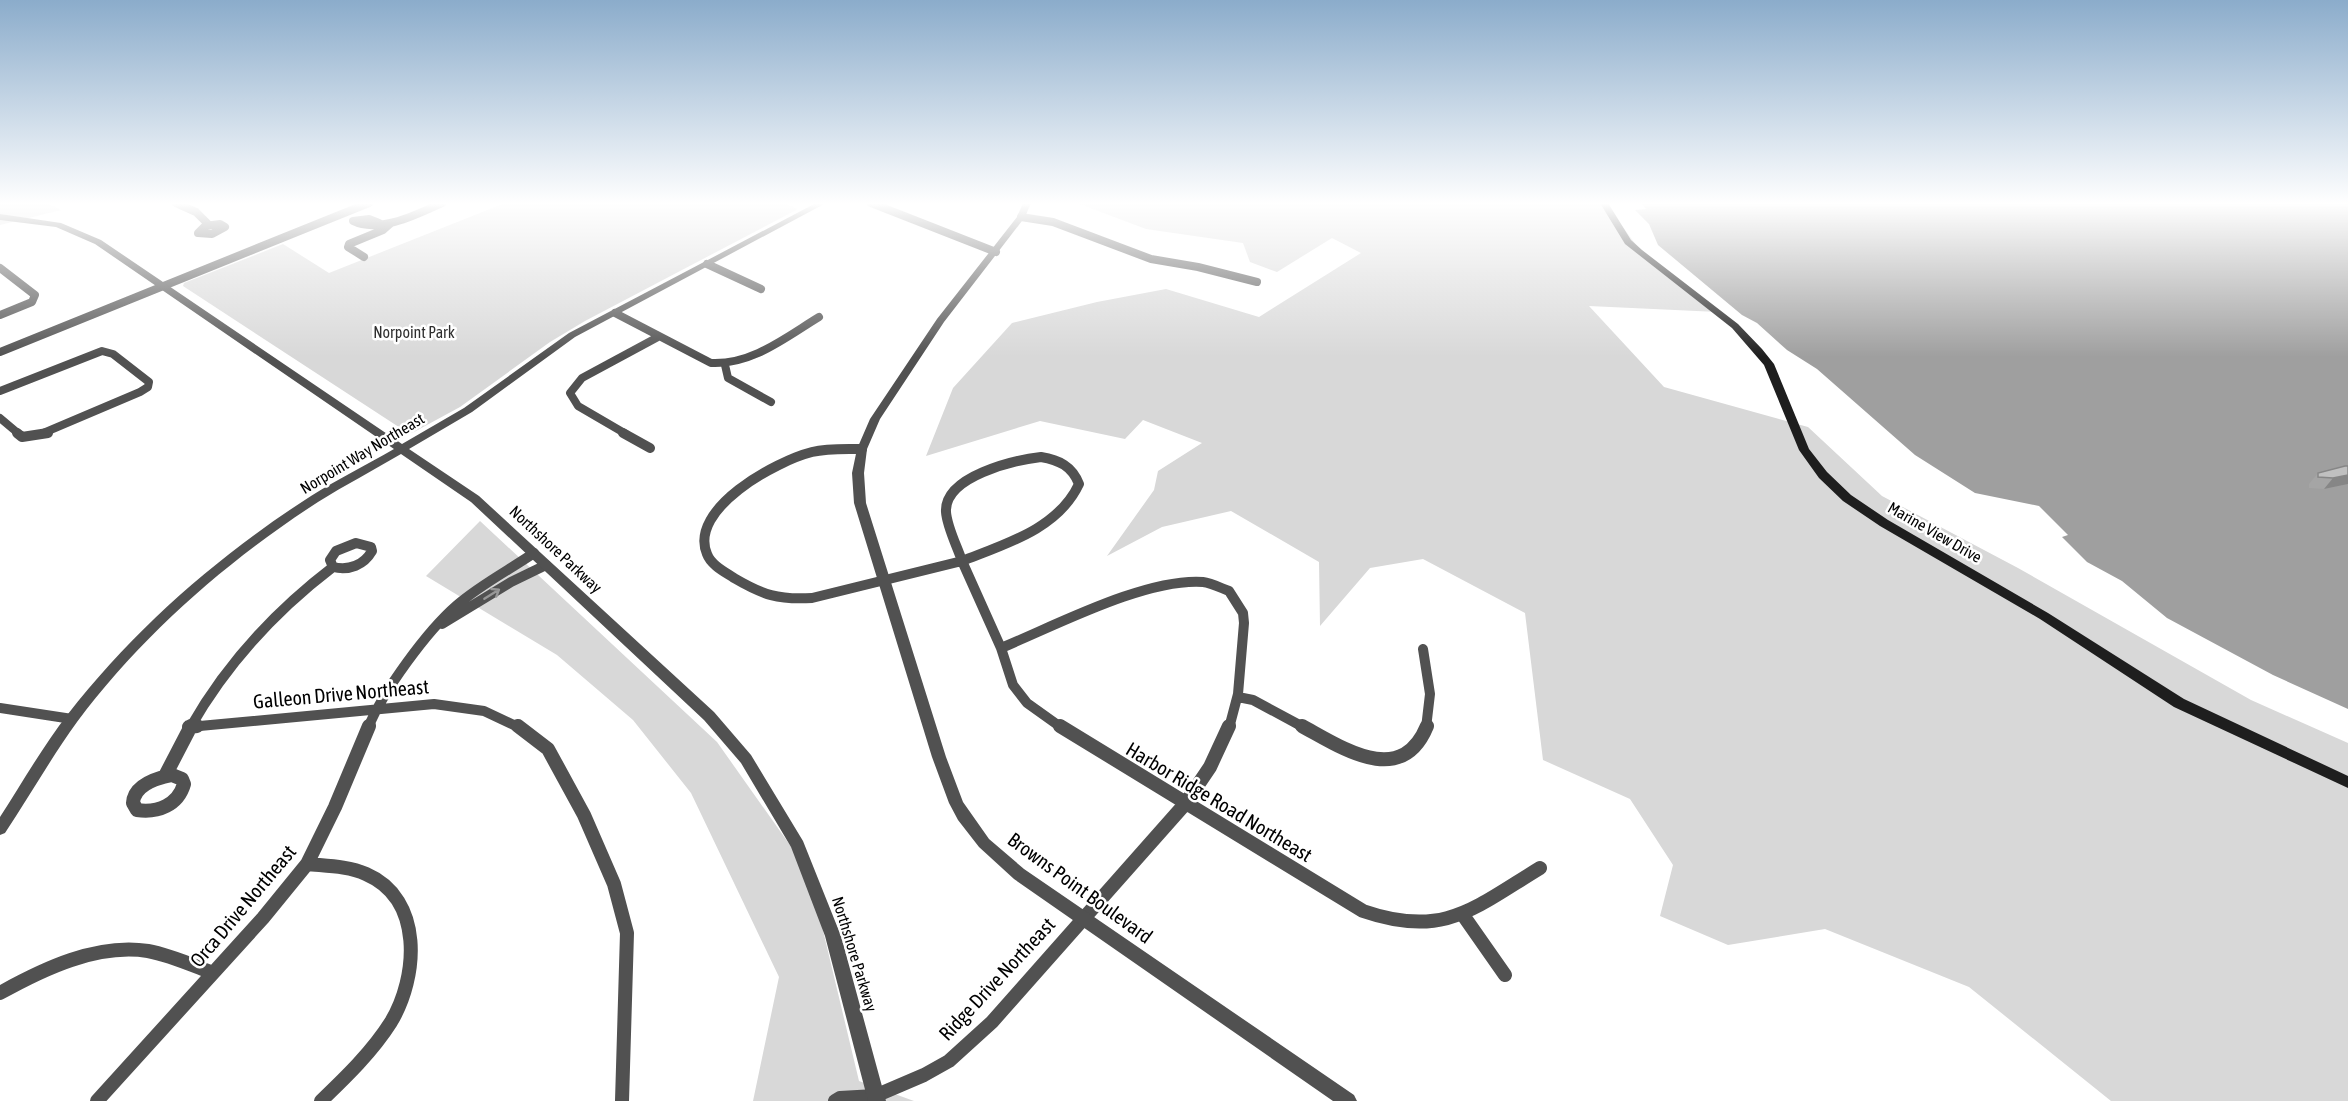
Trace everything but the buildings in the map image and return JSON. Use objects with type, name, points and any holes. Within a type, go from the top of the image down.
[{"type":"main road","name":"Marine View Drive","points":[[1642,254],[1735,326],[1758,351],[1768,364],[1804,450],[1823,475],[1847,498],[1908,537],[2036,611],[2179,703],[2348,782]]},
{"type":"street","name":"Northshore Parkway","points":[[115,254],[475,499],[709,716],[746,759],[798,845],[821,901],[850,996],[874,1099]]},
{"type":"street","points":[[0,352],[244,254]]},
{"type":"street","points":[[360,254],[364,257]]},
{"type":"street","name":"Norpoint Way Northeast","points":[[0,829],[72,719],[135,645],[210,575],[315,499],[468,410],[572,335],[725,254]]},
{"type":"street","name":"Browns Point Boulevard","points":[[994,254],[940,321],[875,418],[862,449],[858,473],[860,503],[939,757],[963,816],[999,858],[1348,1101]]},
{"type":"street","points":[[1139,254],[1257,282]]},
{"type":"street","points":[[707,264],[761,290]]},
{"type":"street","points":[[0,268],[35,295],[32,302],[0,315]]},
{"type":"street","points":[[615,313],[711,363],[725,365],[744,360],[819,317]]},
{"type":"street","points":[[650,448],[578,406],[571,399],[573,388],[582,378],[658,337]]},
{"type":"street","points":[[0,391],[102,351],[113,354],[149,382],[148,387],[140,392],[42,435],[22,437],[0,418]]},
{"type":"street","points":[[725,365],[728,378],[771,402]]},
{"type":"street","points":[[862,449],[814,451],[780,465],[739,490],[720,506],[709,521],[703,540],[706,553],[717,566],[759,594],[777,599],[812,597],[962,561]]},
{"type":"street","name":"Harbor Ridge Road Northeast","points":[[962,561],[1022,535],[1059,513],[1070,503],[1077,492],[1078,484],[1074,471],[1062,463],[1047,458],[1034,458],[975,476],[950,496],[946,511],[962,561],[1001,648],[1013,685],[1027,703],[1077,738],[1185,804],[1363,911],[1385,919],[1428,923],[1463,915],[1540,868]]},
{"type":"street","name":"Orca Drive Northeast","points":[[442,624],[449,611],[534,553]]},
{"type":"street","name":"Orca Drive Northeast","points":[[97,1101],[263,918],[307,864],[335,807],[376,709],[416,651],[442,624],[511,582],[546,565]]},
{"type":"street","points":[[165,776],[189,727],[214,686],[254,635],[280,608],[333,567]]},
{"type":"street","name":"Ridge Drive Northeast","points":[[835,1101],[840,1098],[874,1099],[924,1076],[949,1061],[992,1022],[1185,804],[1218,755],[1238,697],[1243,610],[1239,602],[1226,589],[1211,582],[1185,582],[1119,598],[1001,648]]},
{"type":"street","points":[[1238,697],[1253,700],[1358,756],[1376,761],[1392,759],[1413,750],[1427,729],[1430,690],[1423,649]]},
{"type":"street","name":"Galleon Drive Northeast","points":[[189,727],[413,704],[458,705],[512,721],[548,749],[604,856],[623,910],[627,933],[622,1101]]},
{"type":"street","points":[[0,708],[72,719]]},
{"type":"street","points":[[307,864],[365,873],[376,880],[396,898],[408,921],[412,939],[411,960],[400,1005],[364,1058],[321,1101]]},
{"type":"street","points":[[1463,915],[1505,975]]},
{"type":"street","points":[[0,993],[48,970],[116,951],[137,950],[154,953],[213,973]]},
{"type":"green space","name":"Norpoint Park","points":[[257,254],[299,254],[329,273],[376,254],[712,254],[585,321],[550,342],[460,407],[408,433],[183,286],[184,283]]},
{"type":"green space","points":[[1247,254],[1306,254],[1277,272],[1250,262]]},
{"type":"green space","points":[[1359,254],[1643,254],[1649,262],[1718,312],[1589,306],[1664,387],[1808,427],[1882,496],[2018,568],[2251,700],[2348,743],[2348,1101],[2111,1101],[1969,987],[1825,929],[1728,945],[1660,916],[1673,865],[1630,799],[1543,760],[1525,613],[1423,559],[1370,568],[1320,626],[1319,562],[1231,511],[1162,527],[1107,556],[1154,490],[1158,471],[1202,443],[1143,420],[1125,439],[1040,421],[926,456],[953,388],[1012,323],[1097,302],[1166,289],[1259,317]]},
{"type":"green space","points":[[480,521],[717,742],[809,872],[859,1081],[914,1101],[753,1101],[779,977],[691,793],[633,720],[557,655],[426,576]]},
{"type":"shaded area","points":[[1669,254],[2348,254],[2348,709],[2273,675],[2167,618],[2122,581],[2087,562],[2062,537],[2068,535],[2039,506],[1975,493],[1915,455],[1817,369],[1787,350],[1757,323],[1742,315]]}]
